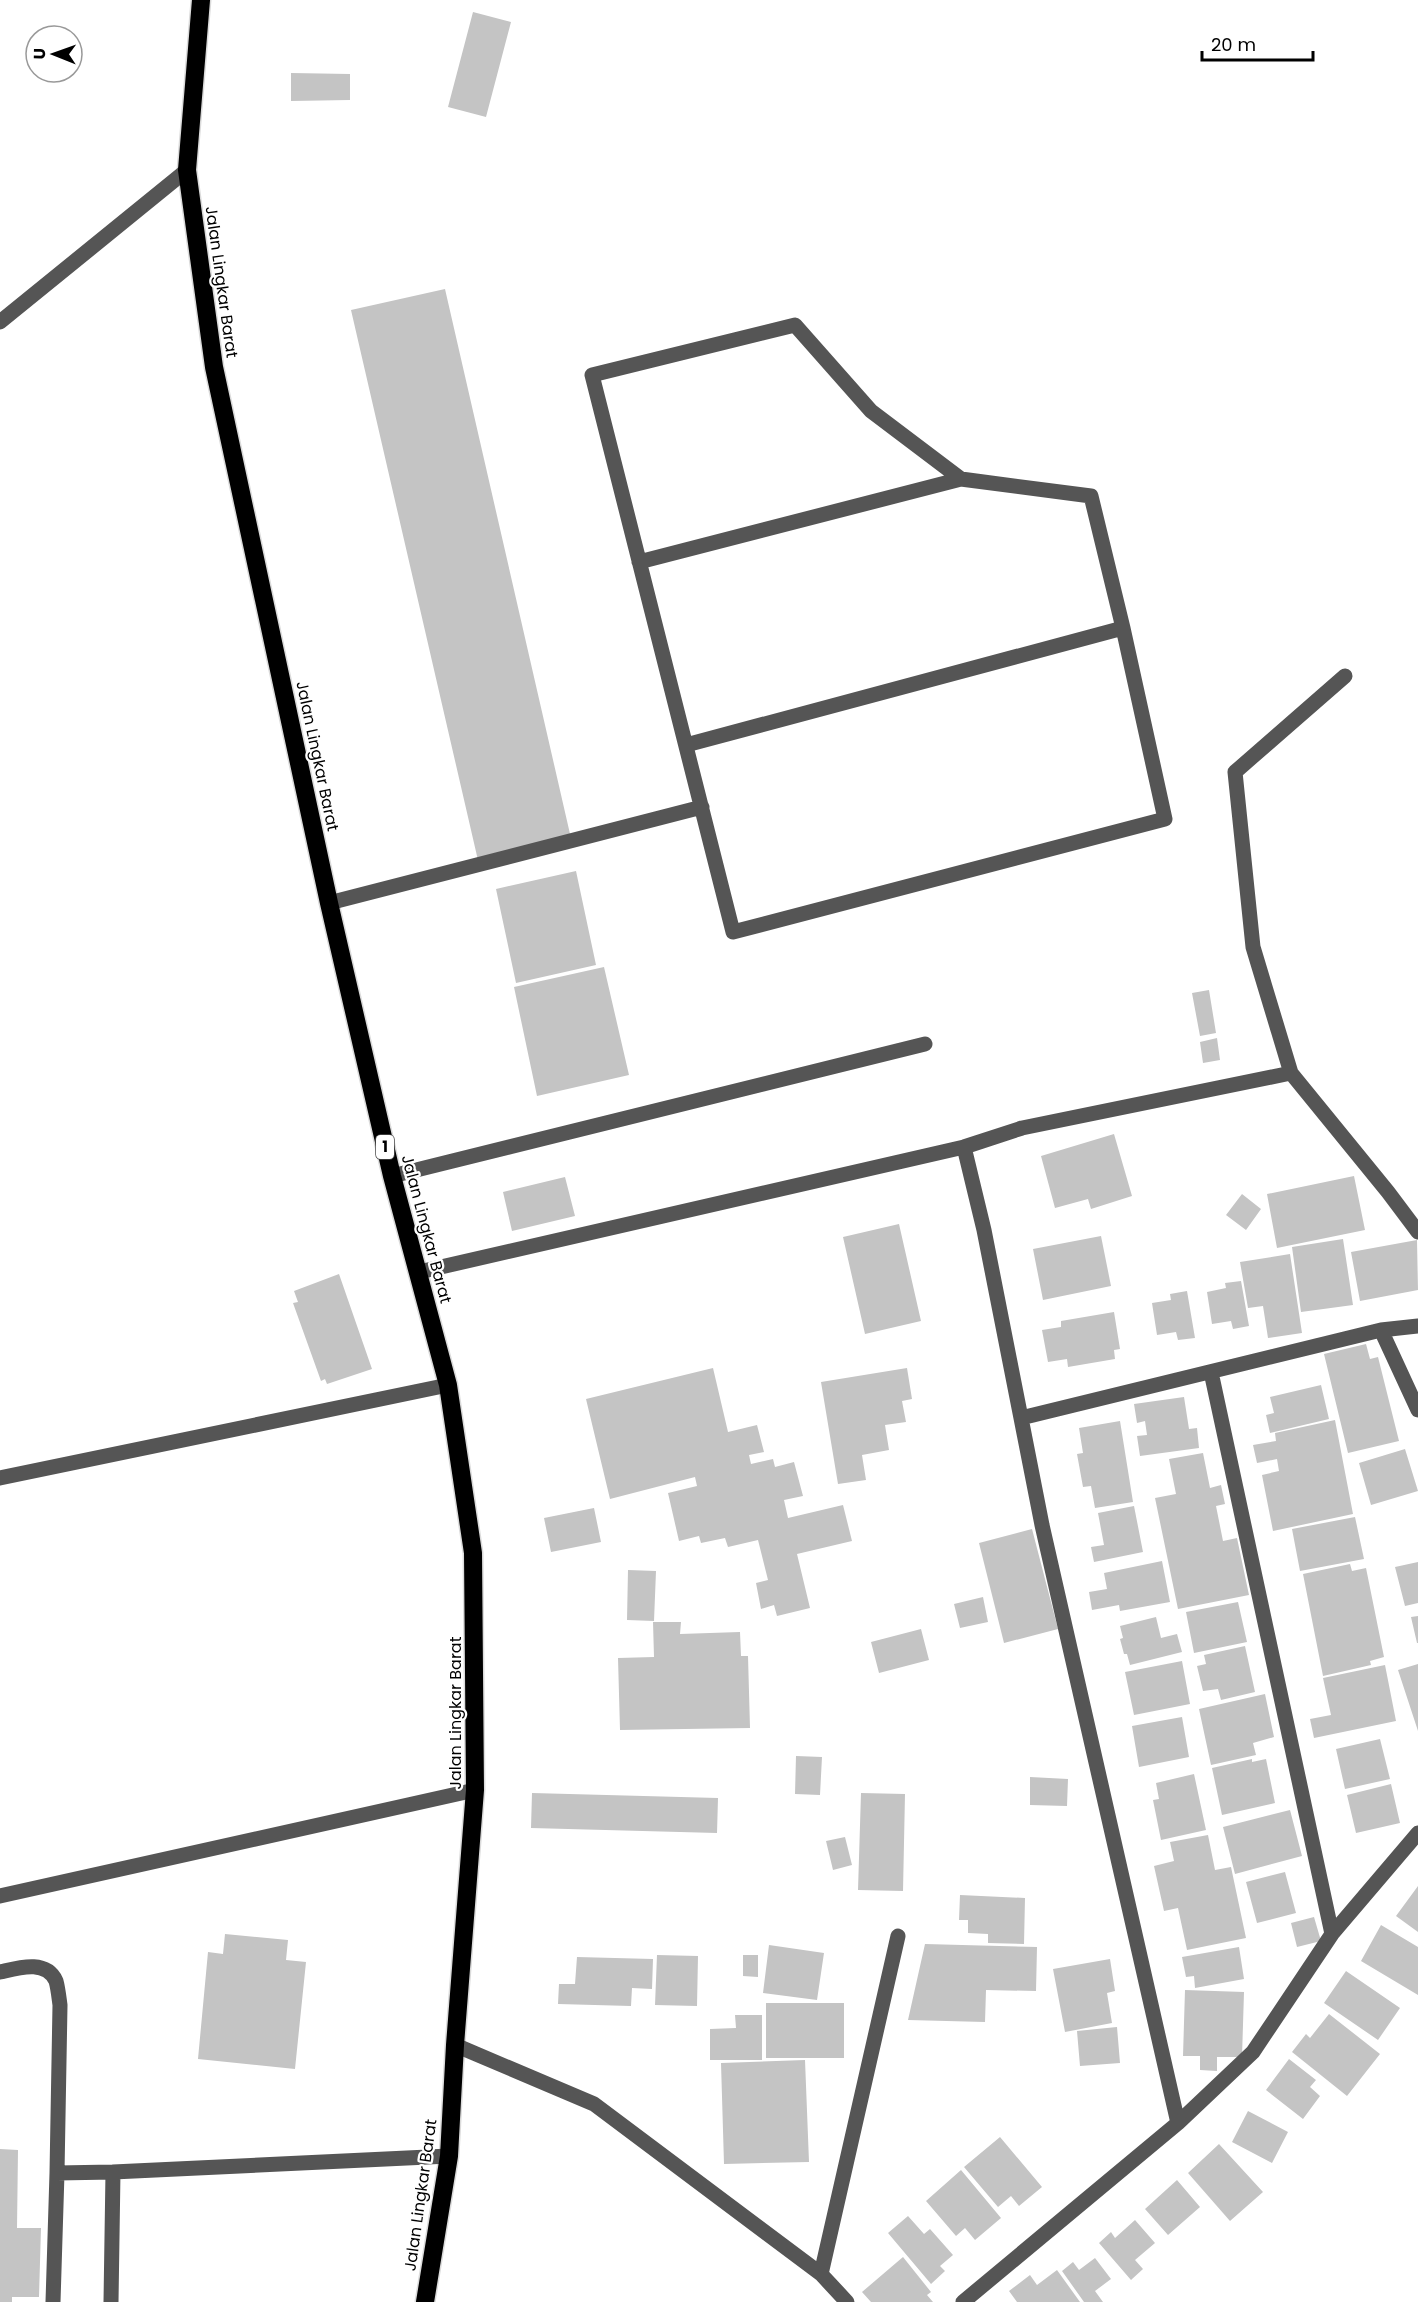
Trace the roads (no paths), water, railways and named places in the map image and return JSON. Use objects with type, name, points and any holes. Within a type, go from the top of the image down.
[{"type":"highway","name":"Jalan Lingkar Barat","points":[[201,0],[187,170],[214,367],[330,903],[392,1176],[448,1385],[473,1553],[475,1790],[455,2045],[449,2156],[425,2302]]},
{"type":"street","points":[[0,322],[187,170]]},
{"type":"street","points":[[639,562],[961,479],[1091,496],[1123,628],[1164,819],[733,932],[702,807],[639,562],[592,375],[795,325],[871,411],[961,479]]},
{"type":"street","points":[[686,745],[1123,628]]},
{"type":"street","points":[[1345,676],[1235,772],[1253,947],[1291,1073],[1418,1232]]},
{"type":"street","points":[[330,903],[702,807]]},
{"type":"street","points":[[392,1176],[925,1044]]},
{"type":"street","points":[[419,1272],[964,1147],[1022,1128],[1291,1073]]},
{"type":"street","points":[[964,1147],[984,1230],[1044,1536],[1178,2123]]},
{"type":"street","points":[[1021,1418],[1381,1330],[1418,1326]]},
{"type":"street","points":[[1381,1330],[1418,1410]]},
{"type":"street","points":[[1211,1372],[1332,1934]]},
{"type":"street","points":[[0,1478],[448,1385]]},
{"type":"street","points":[[0,1896],[475,1790]]},
{"type":"street","points":[[963,2302],[1178,2123],[1253,2052],[1332,1934],[1418,1833]]},
{"type":"street","points":[[821,2274],[898,1936]]},
{"type":"street","points":[[0,1972],[22,1967],[41,1967],[50,1973],[56,1982],[60,2005],[53,2302]]},
{"type":"street","points":[[455,2045],[594,2104],[821,2274],[846,2302]]},
{"type":"street","points":[[57,2173],[449,2156]]},
{"type":"street","points":[[111,2302],[113,2172]]}]
